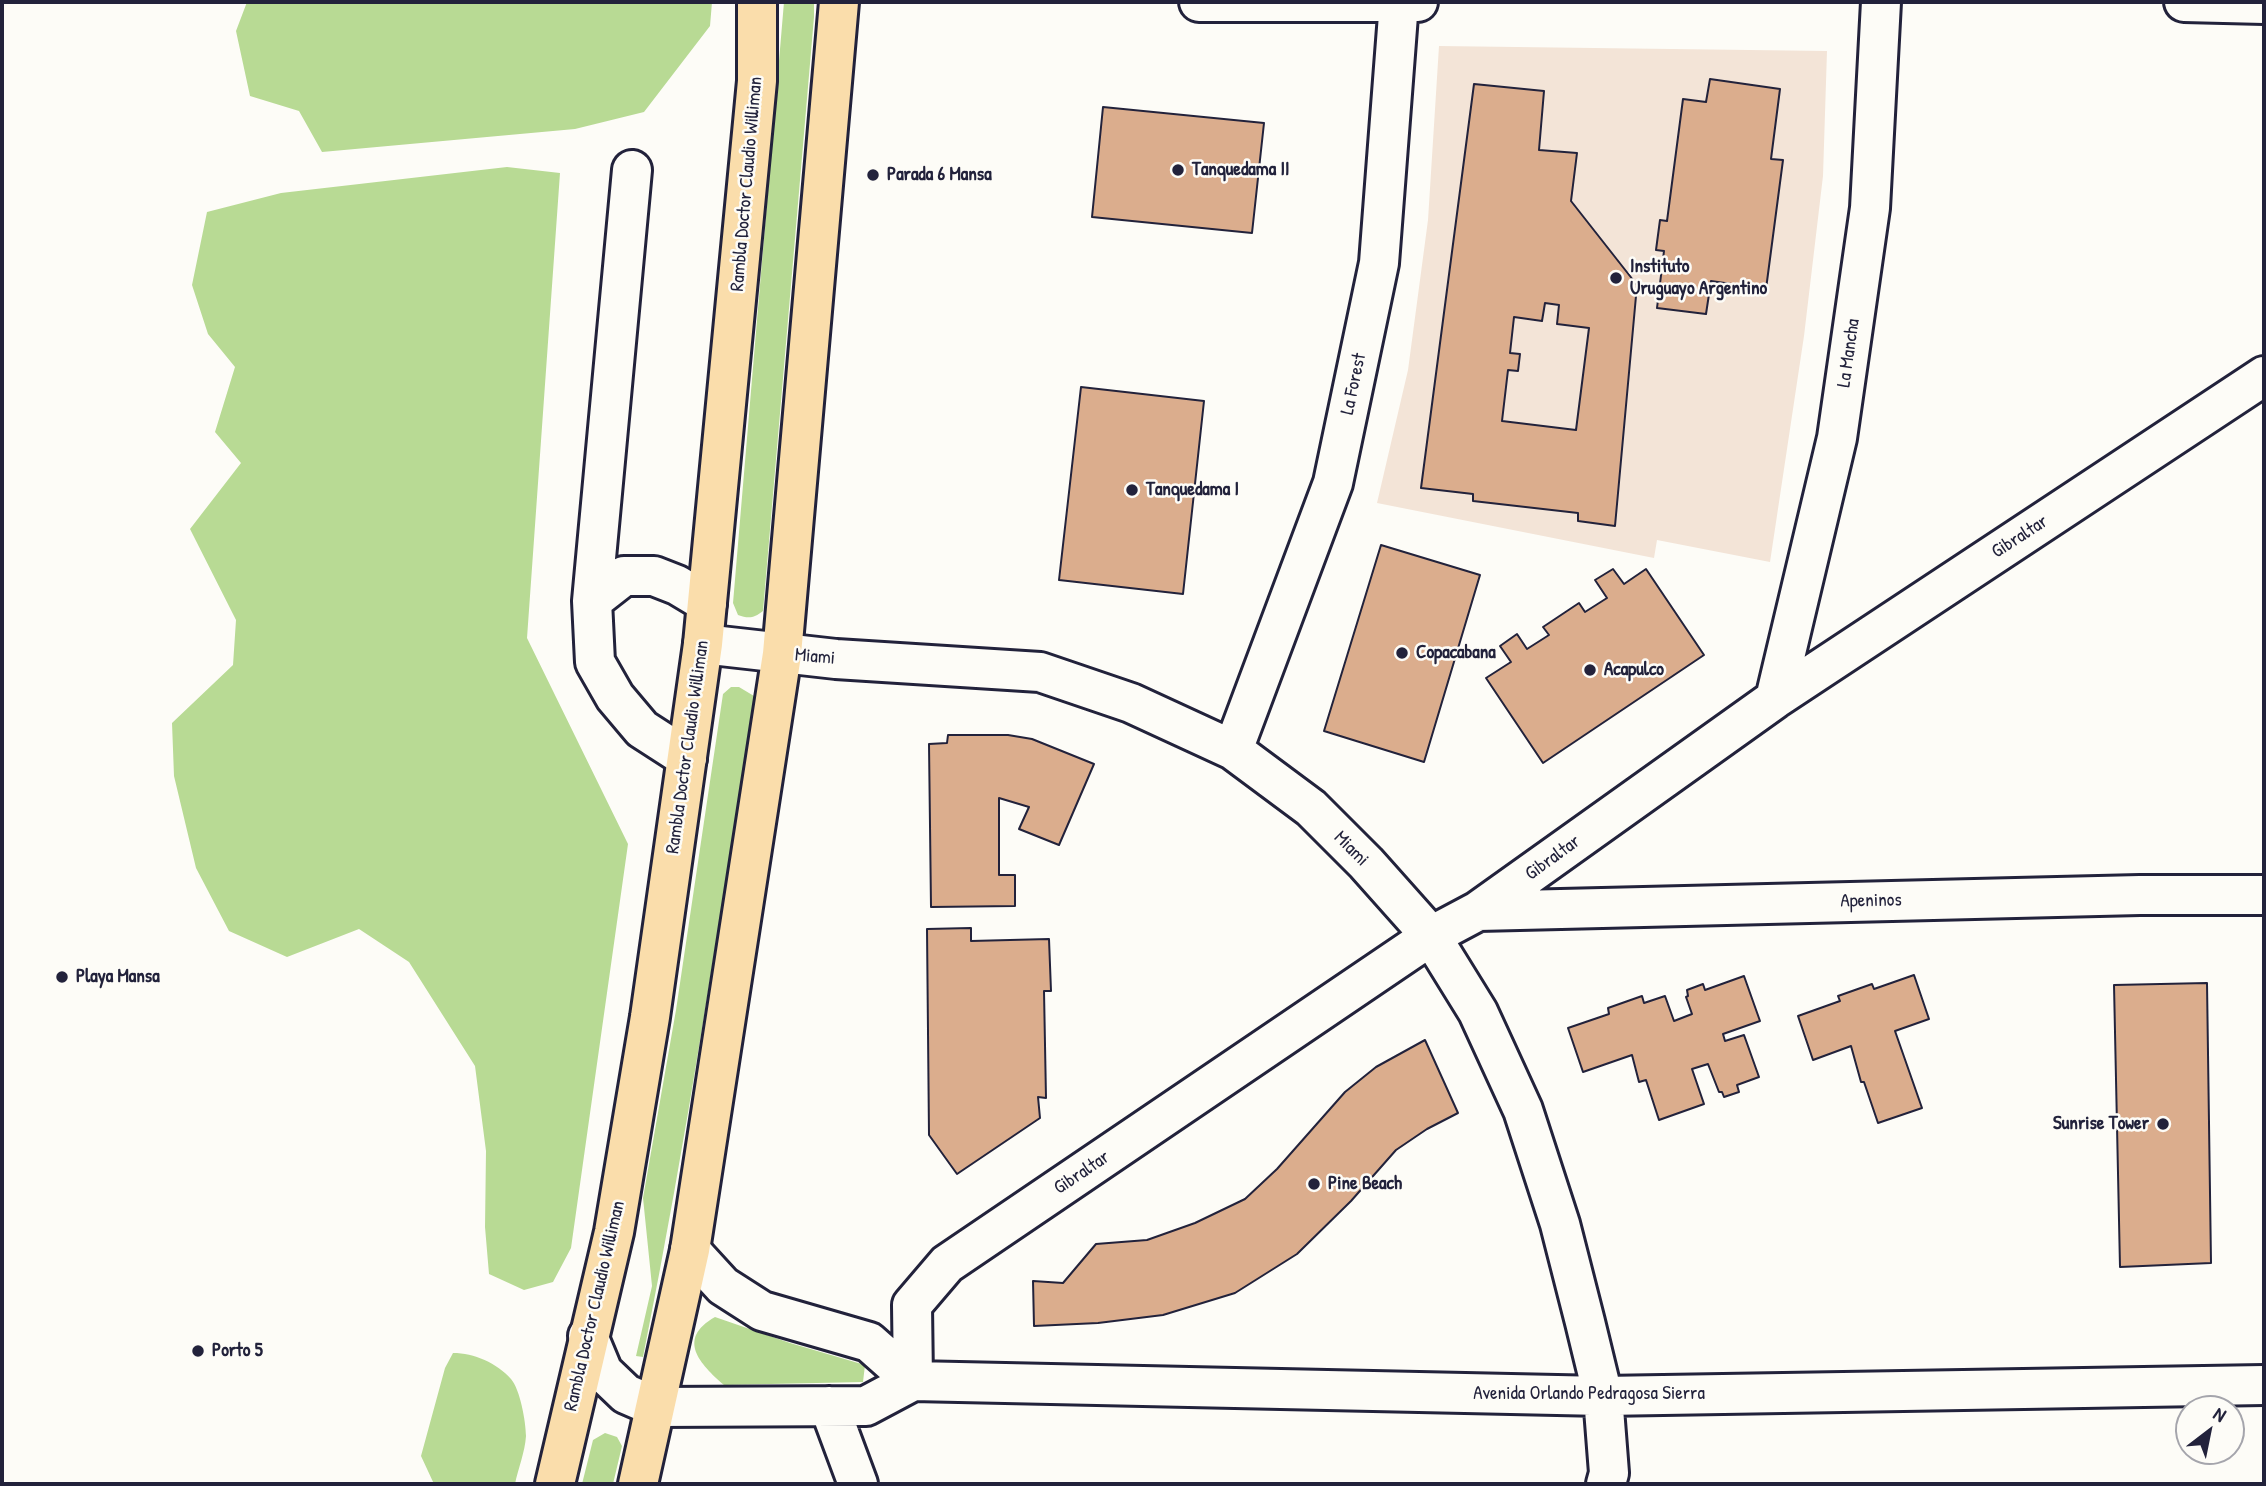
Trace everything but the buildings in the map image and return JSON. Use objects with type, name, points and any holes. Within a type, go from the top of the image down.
[{"type":"main road","name":"Rambla Doctor Claudio Williman","points":[[555,1484],[614,1232],[650,1017],[703,644],[757,81],[757,2]]},
{"type":"main road","points":[[638,1484],[690,1250],[782,654],[839,2]]},
{"type":"street","points":[[1199,2],[1418,2]]},
{"type":"street","name":"La Forest","points":[[1233,750],[1333,482],[1379,263],[1399,2]]},
{"type":"street","name":"La Mancha","points":[[1775,699],[1837,438],[1870,208],[1881,2]]},
{"type":"street","points":[[2184,2],[2264,4]]},
{"type":"street","points":[[632,170],[592,601],[596,662],[615,697],[642,729],[687,758]]},
{"type":"street","name":"Gibraltar","points":[[913,1381],[912,1305],[947,1264],[1431,936],[1478,911],[1775,699],[2264,376]]},
{"type":"street","points":[[592,601],[624,576],[654,576],[677,585],[707,603]]},
{"type":"street","name":"Miami","points":[[703,644],[782,654],[1040,672],[1131,703],[1233,750],[1311,808],[1366,863],[1431,936],[1478,1012],[1523,1110],[1560,1224],[1602,1396],[1609,1473],[1606,1484]]},
{"type":"street","name":"Apeninos","points":[[1478,911],[2140,895],[2264,895]]},
{"type":"street","points":[[690,1250],[723,1286],[762,1311],[869,1342],[913,1381]]},
{"type":"street","name":"Avenida Orlando Pedragosa Sierra","points":[[589,1336],[603,1372],[626,1394],[656,1407],[866,1406],[913,1381],[1602,1396],[2264,1385]]},
{"type":"street","points":[[828,1406],[858,1484]]},
{"type":"shaded area","name":"Instituto Uruguayo Argentino","points":[[1439,46],[1827,51],[1823,176],[1804,336],[1770,562],[1657,540],[1654,558],[1377,503],[1408,370],[1428,220]]},
{"type":"green space","points":[[247,2],[712,2],[710,26],[644,112],[575,129],[322,152],[299,111],[250,96],[236,31]]},
{"type":"green space","points":[[784,2],[814,2],[814,17],[763,611],[748,617],[738,615],[733,603]]},
{"type":"green space","points":[[507,167],[560,173],[527,638],[628,844],[571,1248],[553,1282],[524,1290],[489,1274],[485,1227],[486,1151],[475,1066],[409,962],[359,929],[287,957],[229,931],[196,868],[174,776],[172,723],[233,665],[236,620],[190,529],[241,463],[215,432],[235,367],[208,334],[192,285],[207,212],[281,193]]},
{"type":"green space","points":[[731,687],[739,687],[754,696],[716,945],[643,1357],[636,1356],[652,1286],[643,1198],[676,1010],[723,694]]},
{"type":"green space","points":[[715,1317],[865,1365],[863,1382],[724,1385],[700,1360],[694,1343],[703,1325]]},
{"type":"green space","points":[[453,1353],[485,1360],[499,1368],[511,1379],[517,1390],[526,1436],[515,1484],[434,1484],[421,1456],[445,1368]]},
{"type":"green space","points":[[605,1433],[617,1437],[622,1446],[613,1484],[582,1484],[593,1440]]},
{"type":"place","name":"Tanquedama II","points":[[1178,170]]},
{"type":"place","name":"Parada 6 Mansa","points":[[873,175]]},
{"type":"place","name":"Instituto Uruguayo Argentino","points":[[1616,278]]},
{"type":"place","name":"Tanquedama I","points":[[1132,490]]},
{"type":"place","name":"Copacabana","points":[[1402,653]]},
{"type":"place","name":"Acapulco","points":[[1590,670]]},
{"type":"place","name":"Playa Mansa","points":[[62,977]]},
{"type":"place","name":"Sunrise Tower","points":[[2163,1124]]},
{"type":"place","name":"Pine Beach","points":[[1314,1184]]},
{"type":"place","name":"Porto 5","points":[[198,1351]]}]
